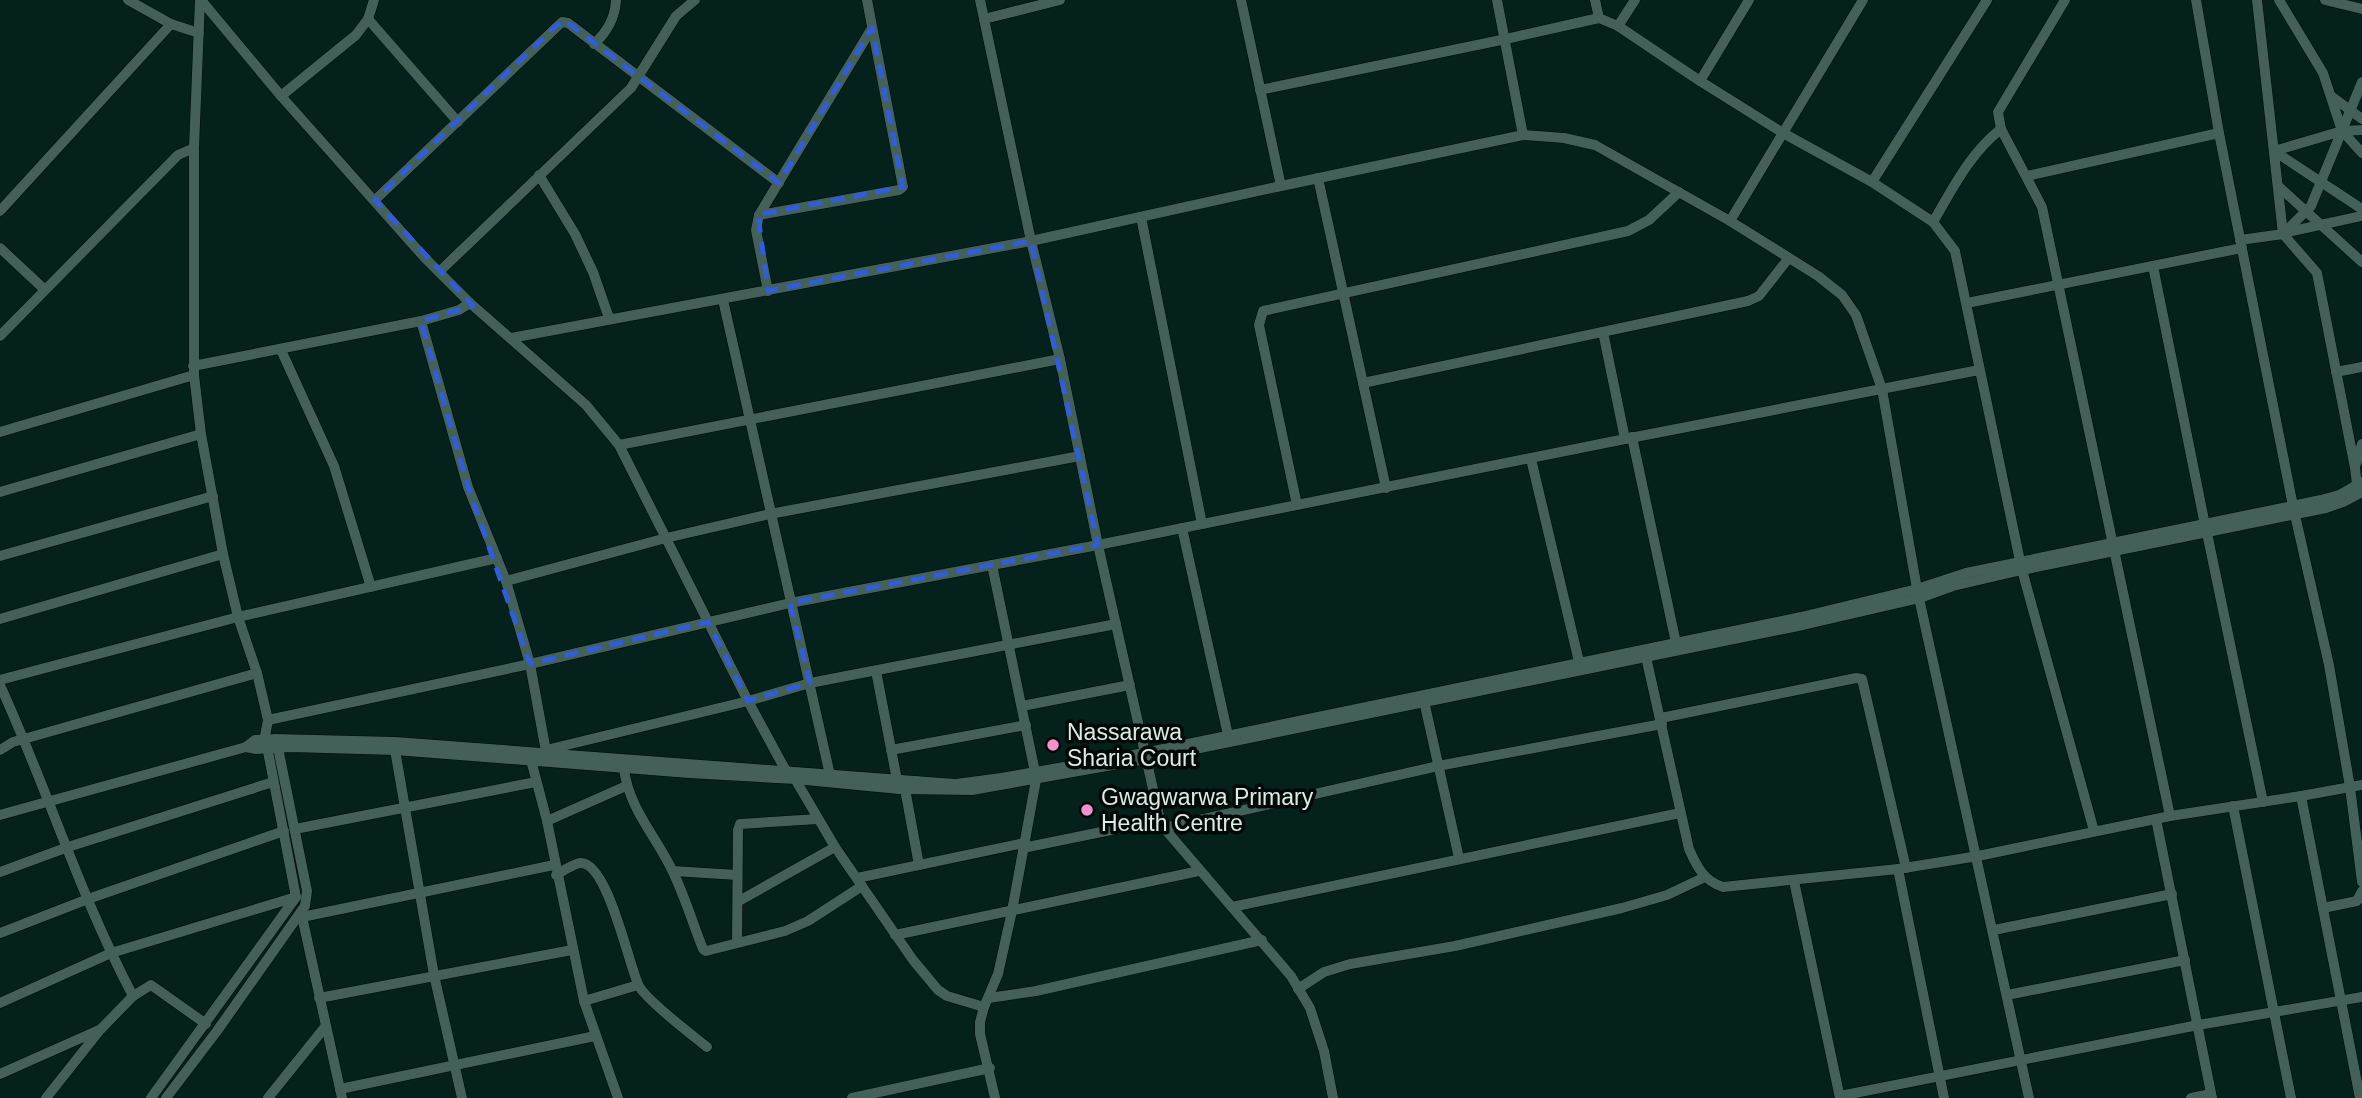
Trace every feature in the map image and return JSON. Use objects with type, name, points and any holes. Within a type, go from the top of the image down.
[{"type":"street","points":[[128,0],[171,24],[199,33]]},
{"type":"street","points":[[166,1098],[302,914],[307,891],[295,829],[257,673],[238,617],[223,554],[201,434],[194,371],[194,148],[201,0]]},
{"type":"street","points":[[201,0],[281,96],[439,272],[470,303],[586,405],[619,444],[786,771]]},
{"type":"street","points":[[281,96],[344,46],[368,19],[374,0]]},
{"type":"street","points":[[594,44],[604,34],[615,13],[616,0]]},
{"type":"street","points":[[439,272],[631,88],[676,16],[695,0]]},
{"type":"street","points":[[760,215],[899,190],[903,187],[867,0]]},
{"type":"street","points":[[980,0],[1031,241],[1060,359],[1098,545],[1162,824],[1199,871],[1291,976],[1310,1008],[1324,1051],[1334,1098]]},
{"type":"street","points":[[984,19],[1060,0]]},
{"type":"street","points":[[1241,0],[1281,186]]},
{"type":"street","points":[[1497,0],[1524,135]]},
{"type":"street","points":[[1595,0],[1599,18]]},
{"type":"street","points":[[1618,26],[1635,0]]},
{"type":"street","points":[[1700,81],[1749,0]]},
{"type":"street","points":[[1730,221],[1863,0]]},
{"type":"street","points":[[1872,182],[1987,0]]},
{"type":"street","points":[[2065,0],[1998,112],[2001,129],[2042,207],[2170,816]]},
{"type":"street","points":[[2196,0],[2219,133],[2294,510],[2329,665],[2350,788],[2362,882]]},
{"type":"street","points":[[546,754],[624,769],[965,791],[1424,702],[1676,643],[1953,586],[2021,565],[2294,510],[2334,505],[2361,490],[2317,273],[2283,234],[2257,0]]},
{"type":"street","points":[[2279,0],[2323,73],[2343,131],[2362,153]]},
{"type":"street","points":[[2325,0],[2362,9]]},
{"type":"street","points":[[1260,90],[1599,18],[1618,26],[1783,133],[1872,182],[1933,222],[1955,251],[2021,565],[2094,831]]},
{"type":"street","points":[[368,19],[458,122]]},
{"type":"street","points":[[375,200],[562,22],[568,23],[779,183]]},
{"type":"street","points":[[0,211],[171,24]]},
{"type":"street","points":[[768,291],[756,230],[760,215],[872,28]]},
{"type":"street","points":[[2283,234],[2311,206],[2362,82]]},
{"type":"street","points":[[2330,95],[2362,119]]},
{"type":"street","points":[[1933,222],[1973,156],[1984,142],[2001,129]]},
{"type":"street","points":[[2274,151],[2343,131],[2362,130]]},
{"type":"street","points":[[2027,176],[2219,133]]},
{"type":"street","points":[[511,338],[1031,241],[1524,135],[1564,138],[1595,145],[1730,221],[1818,275],[1850,305],[1856,315],[1882,389],[1919,593],[2029,1098]]},
{"type":"street","points":[[0,337],[44,289],[178,155],[194,148]]},
{"type":"street","points":[[2274,151],[2362,209]]},
{"type":"street","points":[[539,175],[575,234],[593,272],[609,318]]},
{"type":"street","points":[[1318,178],[1386,488]]},
{"type":"street","points":[[2278,186],[2362,262]]},
{"type":"street","points":[[1297,505],[1259,319],[1263,311],[1628,230],[1650,220],[1679,192]]},
{"type":"street","points":[[1967,303],[2153,266],[2362,216]]},
{"type":"street","points":[[1141,217],[1202,524]]},
{"type":"street","points":[[0,248],[44,289]]},
{"type":"street","points":[[1363,383],[1748,302],[1759,296],[1788,258]]},
{"type":"street","points":[[2153,266],[2263,802]]},
{"type":"street","points":[[723,300],[830,775]]},
{"type":"street","points":[[0,432],[194,371],[421,321],[459,310],[470,303]]},
{"type":"street","points":[[421,321],[468,487],[506,581],[530,664],[546,754]]},
{"type":"street","points":[[1603,332],[1676,643]]},
{"type":"street","points":[[281,350],[334,466],[371,587]]},
{"type":"street","points":[[619,444],[1060,359]]},
{"type":"street","points":[[2336,372],[2362,368]]},
{"type":"street","points":[[268,722],[790,603],[1098,545],[1979,370]]},
{"type":"street","points":[[0,492],[201,434]]},
{"type":"street","points":[[2355,468],[2362,444]]},
{"type":"street","points":[[506,581],[666,538],[770,514],[1080,456]]},
{"type":"street","points":[[1531,459],[1580,666]]},
{"type":"street","points":[[0,556],[213,496]]},
{"type":"street","points":[[1182,528],[1228,735]]},
{"type":"street","points":[[0,619],[223,554]]},
{"type":"street","points":[[133,996],[88,899],[50,800],[0,683],[238,617],[497,558]]},
{"type":"street","points":[[992,565],[1036,776],[998,974],[980,1022],[980,1034],[995,1098]]},
{"type":"street","points":[[1145,756],[1228,735],[1803,625],[1919,593]]},
{"type":"street","points":[[272,743],[531,760],[810,682],[1116,624]]},
{"type":"street","points":[[1646,657],[1689,849],[1697,868],[1709,882],[1723,887],[1902,869],[2170,816],[2362,785]]},
{"type":"street","points":[[876,671],[897,780]]},
{"type":"street","points":[[0,750],[13,742],[257,673]]},
{"type":"street","points":[[624,769],[631,802],[673,871],[703,949],[709,951],[737,941],[785,931],[808,921],[859,882],[919,865],[1023,845],[1162,824],[1856,678],[1862,679],[1902,869],[1944,1098]]},
{"type":"street","points":[[1022,706],[1130,685]]},
{"type":"street","points":[[1424,702],[1459,858]]},
{"type":"street","points":[[891,750],[1026,725]]},
{"type":"street","points":[[0,815],[246,747],[272,743],[395,742],[956,784],[1036,776]]},
{"type":"street","points":[[151,1098],[296,897],[273,782],[272,743]]},
{"type":"street","points":[[395,750],[434,975],[462,1098]]},
{"type":"street","points":[[531,760],[547,821],[584,1001],[618,1098]]},
{"type":"street","points":[[795,779],[835,847],[895,934],[938,990],[947,996],[986,1002],[1262,940]]},
{"type":"street","points":[[0,872],[68,847],[273,782]]},
{"type":"street","points":[[295,829],[536,782]]},
{"type":"street","points":[[547,821],[626,786]]},
{"type":"street","points":[[905,789],[919,865]]},
{"type":"street","points":[[2301,796],[2360,1098]]},
{"type":"street","points":[[2233,806],[2291,1098]]},
{"type":"street","points":[[1231,907],[1680,813]]},
{"type":"street","points":[[737,941],[740,824],[818,819]]},
{"type":"street","points":[[2156,819],[2211,1096],[2190,1098]]},
{"type":"street","points":[[0,933],[88,899],[284,831]]},
{"type":"street","points":[[739,901],[835,847]]},
{"type":"street","points":[[302,914],[586,864],[609,896],[638,985],[707,1047]]},
{"type":"street","points":[[673,871],[737,875]]},
{"type":"street","points":[[895,934],[1199,871]]},
{"type":"street","points":[[1298,989],[1324,972],[1350,964],[1455,946],[1622,908],[1667,895],[1705,877]]},
{"type":"street","points":[[1794,881],[1840,1097],[2199,1025],[2362,997]]},
{"type":"street","points":[[2323,908],[2357,901],[2362,891]]},
{"type":"street","points":[[1994,930],[2172,894]]},
{"type":"street","points":[[0,1003],[111,953],[296,897]]},
{"type":"street","points":[[302,914],[341,1093],[454,1064],[595,1036]]},
{"type":"street","points":[[319,998],[572,950]]},
{"type":"street","points":[[2007,995],[2185,960]]},
{"type":"street","points":[[46,1098],[100,1030],[133,996],[151,985],[206,1024]]},
{"type":"street","points":[[584,1001],[638,985]]},
{"type":"street","points":[[268,1098],[325,1027]]},
{"type":"street","points":[[0,1074],[100,1030]]},
{"type":"street","points":[[852,1098],[990,1068]]},
{"type":"highlighted area","points":[[568,23],[779,183],[872,28],[903,187],[758,215],[768,291],[1031,241],[1098,545],[790,603],[810,683],[748,701],[708,622],[530,664],[468,487],[421,321],[473,306],[375,200],[557,25]]},
{"type":"place","name":"Nassarawa Sharia Court","points":[[1053,745]]},
{"type":"place","name":"Gwagwarwa Primary Health Centre","points":[[1087,810]]}]
